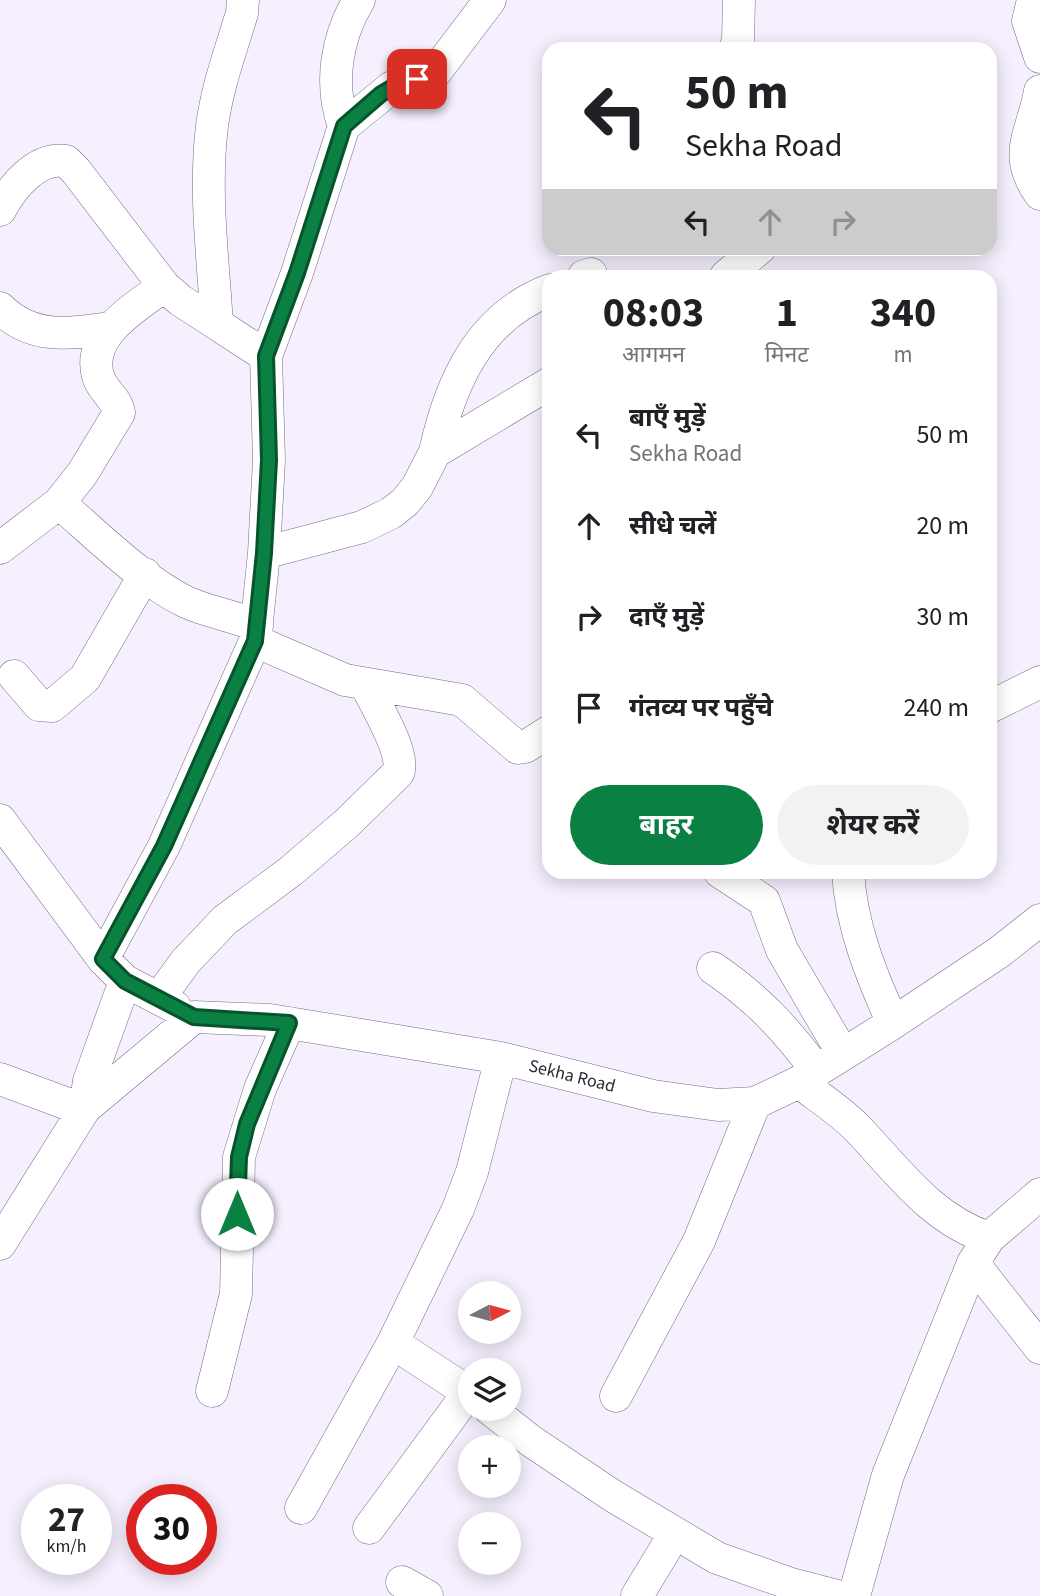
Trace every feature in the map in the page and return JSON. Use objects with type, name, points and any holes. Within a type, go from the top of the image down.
[{"type":"street","points":[[217,324],[210,213],[210,148],[219,89],[243,13],[243,0]]},
{"type":"street","points":[[344,126],[337,106],[336,67],[347,23],[359,0]]},
{"type":"street","points":[[103,959],[164,846],[256,634],[269,460],[266,356],[297,273],[344,126],[392,87],[434,74],[490,0]]},
{"type":"street","points":[[737,42],[740,0]]},
{"type":"street","points":[[1033,0],[1028,21],[1040,57]]},
{"type":"street","points":[[1040,91],[1024,155],[1026,170],[1040,194]]},
{"type":"street","points":[[0,210],[18,184],[34,170],[46,162],[66,161],[164,286],[180,300],[266,356]]},
{"type":"street","points":[[733,270],[750,256]]},
{"type":"street","points":[[0,548],[59,503],[82,474],[117,418],[118,406],[98,379],[96,368],[99,347],[110,328],[164,286]]},
{"type":"street","points":[[264,553],[362,527],[391,513],[405,502],[435,452],[452,390],[471,351],[504,318],[542,295]]},
{"type":"street","points":[[0,308],[21,325],[32,330],[51,333],[110,328]]},
{"type":"street","points":[[435,452],[542,388]]},
{"type":"street","points":[[59,503],[145,575],[186,602],[232,615],[256,634],[345,680],[462,700],[517,748],[524,747],[542,736]]},
{"type":"street","points":[[14,676],[39,705],[52,706],[85,678],[145,575]]},
{"type":"street","points":[[997,704],[1040,682]]},
{"type":"street","points":[[159,998],[186,961],[225,920],[291,872],[398,773],[401,767],[400,753],[366,685]]},
{"type":"street","points":[[0,820],[103,959],[125,981],[194,1017],[85,1109],[0,1244]]},
{"type":"street","points":[[731,879],[764,901],[782,950],[843,1054]]},
{"type":"street","points":[[848,879],[849,898],[860,940],[893,1023]]},
{"type":"street","name":"Sekha Road","points":[[194,1017],[289,1023],[501,1058],[653,1096],[718,1105],[755,1103],[808,1076],[893,1023],[998,953],[1040,920]]},
{"type":"street","points":[[713,968],[748,992],[778,1021],[808,1076],[937,1212],[968,1232],[1040,1348]]},
{"type":"street","points":[[85,1109],[89,1081],[125,981]]},
{"type":"street","points":[[212,1391],[236,1294],[239,1157],[260,1089],[289,1023]]},
{"type":"street","points":[[301,1508],[393,1343],[458,1209],[472,1171],[501,1058]]},
{"type":"street","points":[[0,1079],[85,1109]]},
{"type":"street","points":[[616,1395],[699,1241],[755,1103]]},
{"type":"street","points":[[854,1596],[888,1475],[981,1251],[1040,1194]]},
{"type":"street","points":[[393,1343],[458,1386]]},
{"type":"street","points":[[369,1528],[458,1420]]},
{"type":"street","points":[[505,1421],[531,1441],[717,1558],[778,1580],[837,1596]]},
{"type":"street","points":[[637,1596],[675,1533]]},
{"type":"route","points":[[237,1214],[239,1157],[247,1124],[289,1023],[194,1017],[125,981],[103,959],[164,846],[255,641],[264,553],[269,460],[266,356],[297,273],[344,126],[381,94],[400,83],[417,79]]}]
